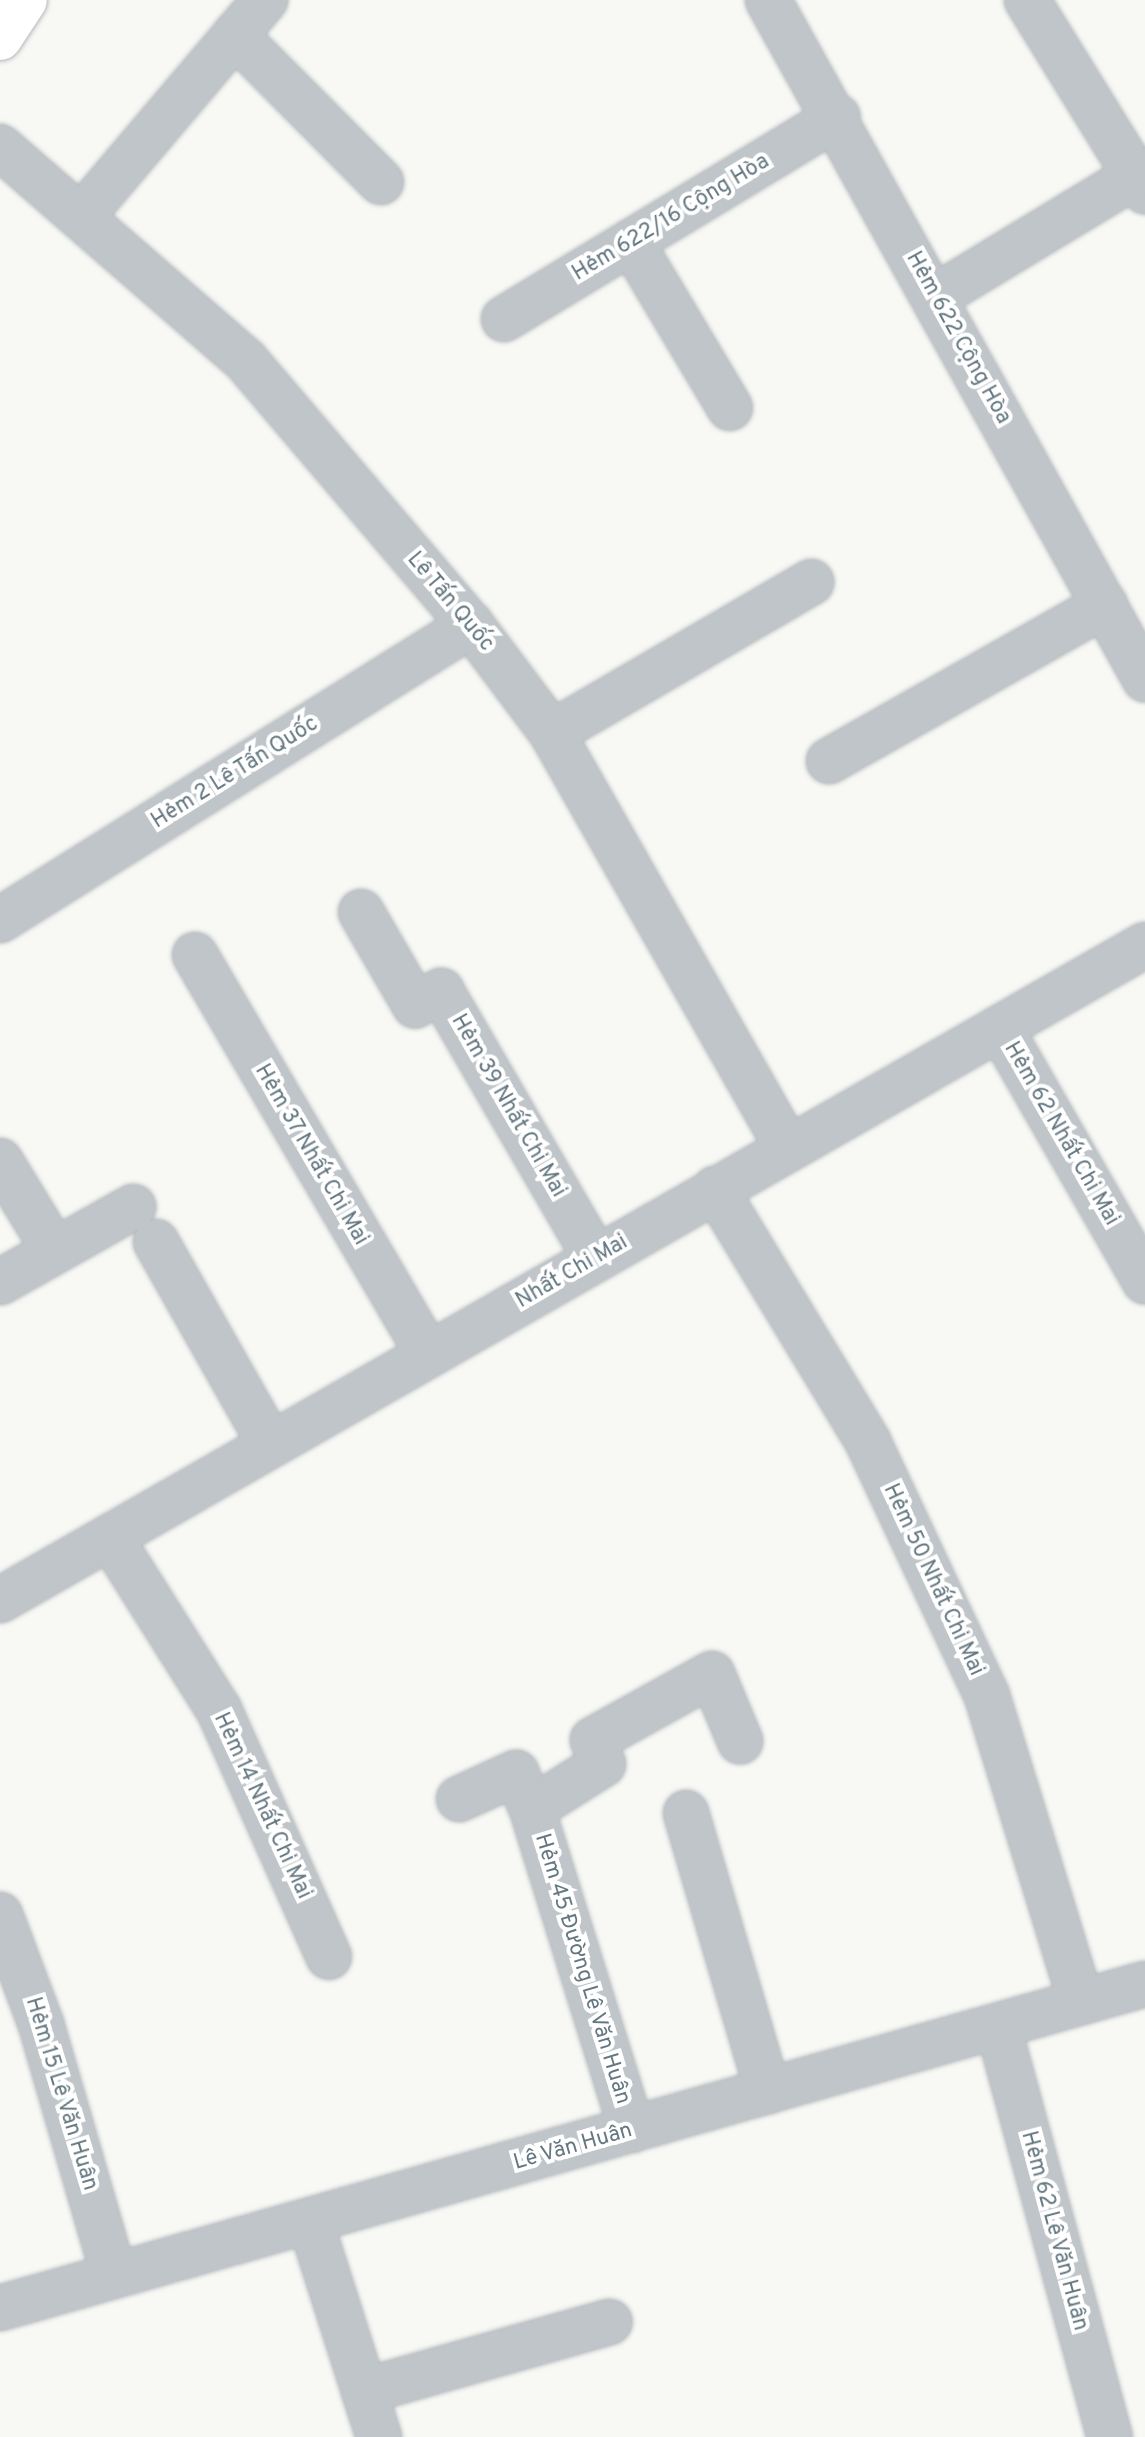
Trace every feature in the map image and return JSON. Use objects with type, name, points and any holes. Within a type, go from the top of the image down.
[{"type":"main road","points":[[0,38],[25,0]]},
{"type":"street","points":[[81,217],[265,0]]},
{"type":"street","name":"Hẻm 622 Cộng Hòa","points":[[768,0],[838,117],[1145,679]]},
{"type":"street","points":[[935,297],[1142,179],[1027,0]]},
{"type":"street","points":[[235,35],[381,182]]},
{"type":"street","name":"Hẻm 622/16 Cộng Hòa","points":[[504,319],[838,117]]},
{"type":"street","name":"Lê Tấn Quốc","points":[[0,147],[246,361],[471,625],[552,733],[787,1147]]},
{"type":"street","points":[[631,242],[730,408]]},
{"type":"street","points":[[552,733],[811,582]]},
{"type":"street","points":[[829,761],[1105,605]]},
{"type":"street","name":"Hẻm 2 Lê Tấn Quốc","points":[[0,920],[471,625]]},
{"type":"street","name":"Hẻm 39 Nhất Chi Mai","points":[[361,912],[415,1005],[441,991],[596,1258]]},
{"type":"street","name":"Nhất Chi Mai","points":[[0,1600],[787,1147],[1145,945]]},
{"type":"street","name":"Hẻm 37 Nhất Chi Mai","points":[[195,955],[428,1354]]},
{"type":"street","name":"Hẻm 62 Nhất Chi Mai","points":[[1000,1028],[1145,1281]]},
{"type":"street","points":[[0,1161],[55,1251]]},
{"type":"street","name":"Hẻm 50 Nhất Chi Mai","points":[[715,1189],[868,1442],[987,1696],[1081,2002]]},
{"type":"street","points":[[0,1282],[55,1251],[145,1224],[271,1445]]},
{"type":"street","name":"Hẻm 14 Nhất Chi Mai","points":[[110,1537],[219,1710],[329,1957]]},
{"type":"street","name":"Hẻm 45 Đường Lê Văn Huân","points":[[532,1809],[603,1764],[593,1740],[712,1674],[740,1741]]},
{"type":"street","name":"Hẻm 45 Đường Lê Văn Huân","points":[[459,1799],[516,1773],[532,1809],[632,2130]]},
{"type":"street","points":[[686,1813],[768,2091]]},
{"type":"street","name":"Hẻm 15 Lê Văn Huân","points":[[0,1915],[41,2024],[114,2276]]},
{"type":"street","name":"Lê Văn Huân","points":[[0,2308],[1145,1984]]},
{"type":"street","name":"Hẻm 62 Lê Văn Huân","points":[[998,2026],[1110,2437]]},
{"type":"street","points":[[310,2221],[379,2437]]},
{"type":"street","points":[[364,2391],[610,2322]]}]
